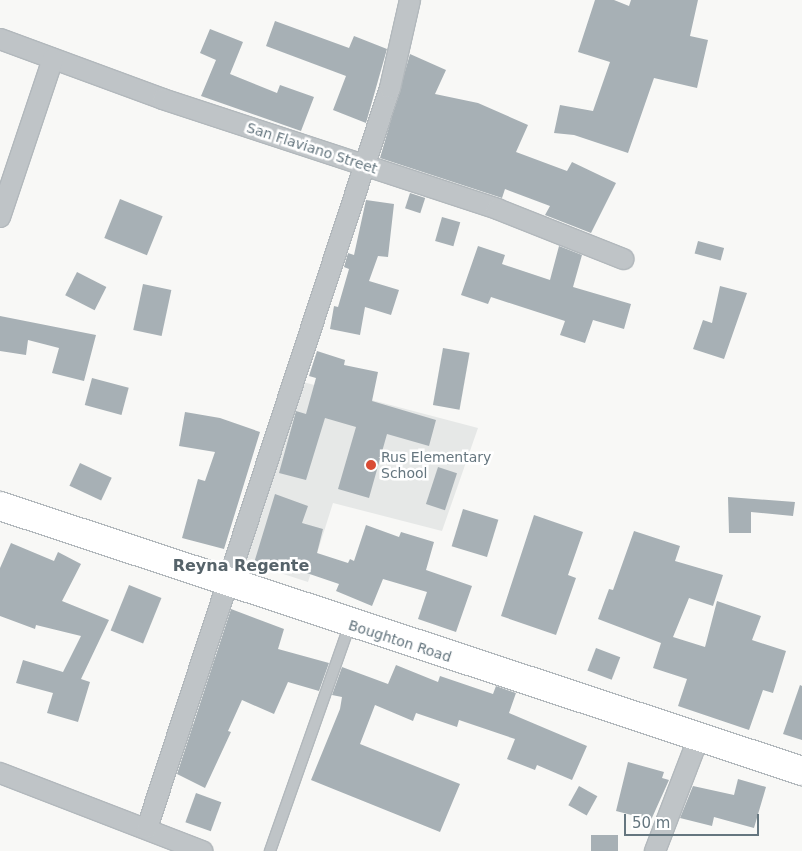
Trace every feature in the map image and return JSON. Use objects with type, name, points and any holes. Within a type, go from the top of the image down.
[{"type":"main road","name":"Boughton Road","points":[[0,506],[229,585],[698,739],[802,771]]},
{"type":"street","points":[[147,828],[229,585],[363,166],[390,88],[410,0]]},
{"type":"street","name":"San Flaviano Street","points":[[0,40],[363,166],[497,209],[623,259]]},
{"type":"street","points":[[0,217],[53,58]]},
{"type":"street","points":[[655,851],[698,739]]},
{"type":"street","points":[[0,773],[147,828],[202,851]]},
{"type":"lane","points":[[270,851],[350,624]]},
{"type":"shaded area","name":"Rus Elementary School","points":[[303,382],[478,428],[442,531],[333,503],[308,582],[246,562]]},
{"type":"building","points":[[595,0],[614,0],[629,6],[631,0],[698,0],[690,36],[708,40],[697,88],[654,78],[628,153],[574,135],[554,133],[560,105],[593,111],[610,62],[578,52]]},
{"type":"building","points":[[275,21],[349,48],[354,36],[387,49],[366,123],[333,110],[346,76],[266,46]]},
{"type":"building","points":[[210,29],[243,42],[230,74],[277,93],[280,85],[314,97],[301,131],[201,96],[216,60],[200,53]]},
{"type":"building","points":[[410,54],[446,70],[435,94],[478,103],[528,125],[516,152],[567,171],[572,162],[616,183],[591,233],[545,215],[550,206],[505,189],[502,198],[380,158]]},
{"type":"building","points":[[410,193],[425,198],[420,213],[405,208]]},
{"type":"building","points":[[120,199],[163,216],[147,255],[104,238]]},
{"type":"building","points":[[366,200],[394,204],[388,257],[378,256],[369,281],[399,290],[391,315],[365,307],[360,335],[330,329],[334,306],[338,307],[349,269],[344,267],[348,253],[354,255]]},
{"type":"building","points":[[442,217],[460,222],[453,246],[435,241]]},
{"type":"building","points":[[698,241],[724,248],[721,261],[695,254]]},
{"type":"building","points":[[478,246],[505,255],[502,264],[550,280],[559,246],[582,255],[573,287],[631,304],[624,329],[593,320],[585,343],[560,335],[565,321],[491,297],[488,304],[461,295]]},
{"type":"building","points":[[77,272],[106,287],[95,310],[65,295]]},
{"type":"building","points":[[143,284],[171,290],[162,336],[133,330]]},
{"type":"building","points":[[720,286],[747,293],[724,359],[693,349],[703,320],[712,323]]},
{"type":"building","points":[[0,316],[96,335],[84,381],[52,373],[59,348],[28,340],[26,355],[0,351]]},
{"type":"building","points":[[443,348],[470,353],[460,410],[433,405]]},
{"type":"building","points":[[317,351],[345,360],[344,365],[378,372],[372,401],[436,420],[429,446],[387,434],[369,498],[338,489],[356,427],[325,418],[306,480],[279,473],[296,411],[306,414],[316,378],[309,376]]},
{"type":"building","points":[[92,378],[129,388],[121,415],[85,405]]},
{"type":"building","points":[[185,412],[220,418],[260,432],[224,549],[182,538],[198,479],[205,481],[215,452],[179,446]]},
{"type":"building","points":[[80,463],[112,478],[101,500],[69,486]]},
{"type":"building","points":[[438,467],[457,473],[445,510],[426,504]]},
{"type":"building","points":[[275,494],[308,506],[302,523],[323,529],[317,553],[348,563],[350,559],[354,561],[366,525],[399,537],[401,532],[434,542],[426,570],[472,586],[456,632],[418,619],[427,592],[383,579],[372,606],[336,591],[339,584],[289,567],[287,573],[254,563]]},
{"type":"building","points":[[728,497],[795,502],[793,516],[751,512],[751,533],[729,533]]},
{"type":"building","points":[[463,509],[498,520],[487,557],[452,546]]},
{"type":"building","points":[[534,515],[583,532],[568,575],[576,578],[556,635],[501,616]]},
{"type":"building","points":[[634,531],[680,546],[675,561],[723,575],[713,606],[689,598],[673,637],[705,647],[717,601],[761,616],[752,640],[786,651],[773,693],[763,690],[749,730],[678,706],[687,679],[653,668],[661,643],[598,619],[609,589],[613,590]]},
{"type":"building","points":[[11,543],[54,561],[58,552],[81,564],[62,601],[109,620],[81,679],[90,682],[78,722],[47,713],[53,693],[16,683],[23,660],[63,672],[81,636],[36,625],[35,629],[0,616],[0,568]]},
{"type":"building","points":[[129,585],[161,598],[143,644],[111,630]]},
{"type":"building","points":[[231,609],[284,629],[278,649],[329,663],[319,691],[288,682],[274,714],[242,700],[228,731],[231,732],[205,788],[177,774]]},
{"type":"building","points":[[596,648],[620,657],[612,680],[587,670]]},
{"type":"building","points":[[396,665],[438,682],[440,676],[493,694],[496,686],[516,693],[509,713],[587,746],[572,780],[537,765],[535,770],[507,759],[515,739],[459,720],[457,727],[416,713],[413,721],[375,705],[360,744],[460,784],[440,832],[311,780],[340,709],[342,697],[332,695],[342,667],[388,684]]},
{"type":"building","points":[[800,685],[802,686],[802,740],[783,734]]},
{"type":"building","points":[[628,762],[664,772],[662,778],[669,780],[651,820],[616,811]]},
{"type":"building","points":[[738,779],[766,787],[754,828],[714,817],[712,826],[680,818],[693,786],[734,795]]},
{"type":"building","points":[[579,786],[597,796],[587,815],[568,805]]},
{"type":"building","points":[[196,793],[221,802],[211,831],[185,822]]},
{"type":"building","points":[[591,835],[618,835],[618,851],[591,851]]},
{"type":"place","name":"Rus Elementary School","points":[[371,465]]},
{"type":"district","name":"Reyna Regente","points":[[241,566]]}]
